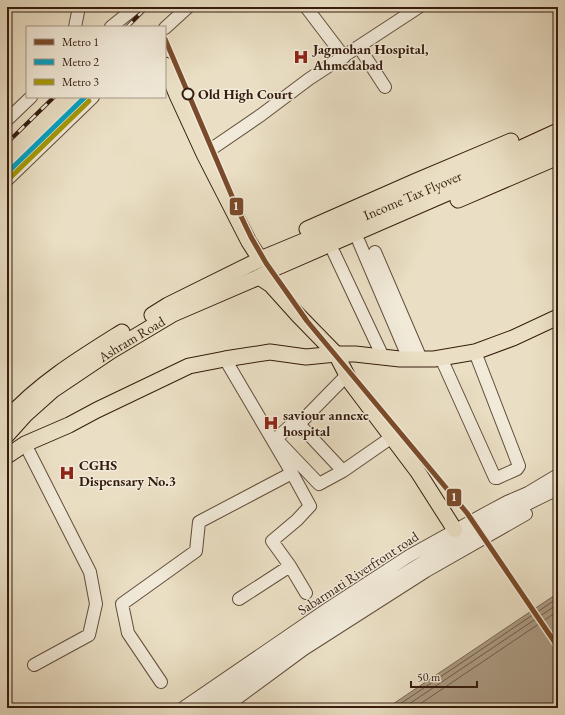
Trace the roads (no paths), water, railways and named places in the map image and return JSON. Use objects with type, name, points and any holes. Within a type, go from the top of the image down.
[{"type":"main road","points":[[166,68],[204,154],[249,242],[266,262],[284,274],[558,157]]},
{"type":"main road","points":[[266,262],[272,243],[558,120]]},
{"type":"main road","name":"Income Tax Flyover","points":[[288,255],[352,221],[484,165],[558,131]]},
{"type":"main road","name":"Income Tax Flyover","points":[[266,262],[288,255],[558,145]]},
{"type":"main road","name":"Ashram Road","points":[[7,435],[25,415],[53,390],[111,351],[173,314],[259,277],[266,262]]},
{"type":"main road","name":"Ashram Road","points":[[7,419],[17,407],[46,382],[106,342],[168,305],[266,262]]},
{"type":"main road","points":[[259,277],[271,285],[336,354],[351,383],[418,472],[455,530]]},
{"type":"main road","points":[[7,456],[25,444],[69,425],[189,366],[270,352],[306,357],[355,354],[383,357],[434,359],[475,352],[513,338],[558,317]]},
{"type":"street","points":[[76,26],[79,7]]},
{"type":"street","points":[[111,26],[136,7]]},
{"type":"street","points":[[166,27],[188,7]]},
{"type":"street","points":[[306,7],[344,57]]},
{"type":"street","points":[[204,154],[261,115],[309,79],[419,7]]},
{"type":"street","points":[[359,47],[385,87]]},
{"type":"street","points":[[7,120],[30,98]]},
{"type":"street","points":[[7,180],[92,98]]},
{"type":"street","points":[[359,242],[415,359]]},
{"type":"street","points":[[375,252],[415,359]]},
{"type":"street","points":[[334,253],[383,357]]},
{"type":"street","points":[[441,358],[495,478],[497,478],[517,469],[519,466],[475,352]]},
{"type":"street","points":[[225,359],[310,506],[297,520],[272,541],[290,566],[306,593]]},
{"type":"street","points":[[347,376],[299,424],[292,424],[276,439],[319,484],[392,438]]},
{"type":"street","points":[[299,424],[343,470]]},
{"type":"street","points":[[25,444],[90,572],[96,604],[89,635],[34,665]]},
{"type":"street","points":[[161,682],[128,633],[122,604],[196,551],[199,522],[292,473]]},
{"type":"street","name":"Sabarmati Riverfront road","points":[[183,708],[353,592],[410,556],[455,530],[558,476]]},
{"type":"street","name":"Sabarmati Riverfront road","points":[[203,708],[357,604],[424,562],[464,538],[558,489]]},
{"type":"street","points":[[224,708],[304,650],[413,579],[528,512],[533,501]]},
{"type":"street","points":[[239,599],[290,566]]},
{"type":"water","points":[[558,593],[558,708],[387,708]]},
{"type":"railway","points":[[128,26],[147,7]]},
{"type":"railway","points":[[7,143],[53,98]]},
{"type":"metro line","name":"1","points":[[166,41],[237,208],[266,263],[307,321],[467,513],[558,647]]},
{"type":"metro line","name":"2","points":[[7,173],[84,98]]},
{"type":"metro line","name":"3","points":[[11,177],[89,101]]},
{"type":"place","name":"Jagmohan Hospital, Ahmedabad","points":[[301,57]]},
{"type":"place","name":"Old High Court","points":[[188,94]]},
{"type":"place","name":"saviour annexe hospital","points":[[271,423]]},
{"type":"place","name":"CGHS Dispensary No.3","points":[[67,473]]}]
